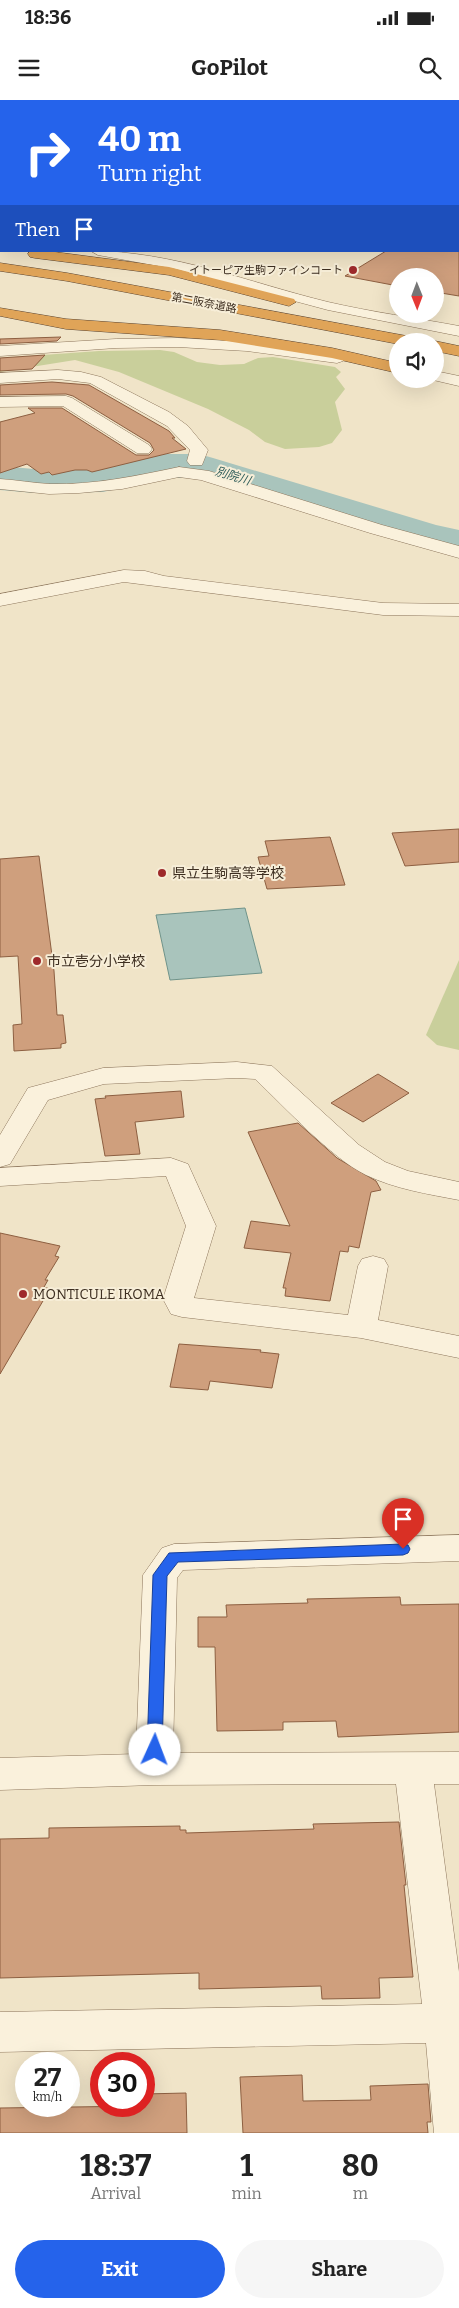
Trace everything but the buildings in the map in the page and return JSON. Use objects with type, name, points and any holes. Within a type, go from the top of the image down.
[{"type":"highway","points":[[26,252],[169,271],[286,301],[389,319]]},
{"type":"highway","name":"第二阪奈道路","points":[[0,267],[67,277],[389,338]]},
{"type":"highway","points":[[0,312],[66,324],[220,335],[332,353],[389,367]]},
{"type":"highway","name":"第二阪奈道路","points":[[182,314],[389,348]]},
{"type":"highway","points":[[444,348],[459,351]]},
{"type":"highway","points":[[444,358],[459,361]]},
{"type":"street","points":[[104,252],[176,264],[328,306],[389,319]]},
{"type":"street","points":[[413,323],[459,331]]},
{"type":"street","points":[[0,351],[94,344],[191,343],[312,354],[389,367]]},
{"type":"street","points":[[0,378],[65,375],[93,379],[133,401],[163,414],[174,422],[192,439],[199,450],[196,461]]},
{"type":"street","points":[[444,378],[459,381]]},
{"type":"street","points":[[0,402],[66,401],[143,449]]},
{"type":"street","points":[[0,474],[81,478],[165,462],[196,461],[234,468],[459,537]]},
{"type":"street","points":[[0,484],[49,489],[79,488],[122,484],[179,472],[203,475],[459,552]]},
{"type":"street","points":[[0,600],[124,576],[144,577],[162,582],[383,609],[459,610]]},
{"type":"street","points":[[0,1158],[38,1094],[102,1076],[263,1072],[348,1151],[375,1168],[401,1179],[459,1191]]},
{"type":"street","points":[[0,1177],[171,1167],[178,1170],[200,1226],[178,1299],[182,1307],[361,1327],[459,1347]]},
{"type":"street","points":[[361,1327],[373,1266]]},
{"type":"street","points":[[154,1769],[160,1575],[174,1557],[347,1550],[459,1548]]},
{"type":"street","points":[[413,1768],[445,2023],[456,2133]]},
{"type":"street","points":[[0,1774],[154,1769],[459,1768]]},
{"type":"street","points":[[0,2032],[445,2023]]},
{"type":"green space","points":[[160,350],[174,352],[197,362],[220,365],[244,364],[258,358],[273,357],[335,367],[341,372],[336,377],[345,389],[335,402],[342,430],[332,443],[319,447],[285,449],[265,442],[249,430],[208,409],[119,372],[75,360],[0,372],[0,358],[99,351]]},
{"type":"green space","points":[[459,960],[459,1050],[437,1045],[426,1035]]},
{"type":"water","points":[[245,908],[262,973],[170,980],[156,915]]},
{"type":"waterway","name":"別院川","points":[[0,478],[34,481],[103,480],[163,466],[199,466],[427,536],[459,543]]},
{"type":"place","name":"イトーピア生駒ファインコート","points":[[353,270]]},
{"type":"place","name":"県立生駒高等学校","points":[[162,873]]},
{"type":"place","name":"市立壱分小学校","points":[[37,961]]},
{"type":"place","name":"MONTICULE IKOMA","points":[[23,1294]]},
{"type":"route","points":[[155,1750],[160,1575],[174,1557],[403,1549]]}]
